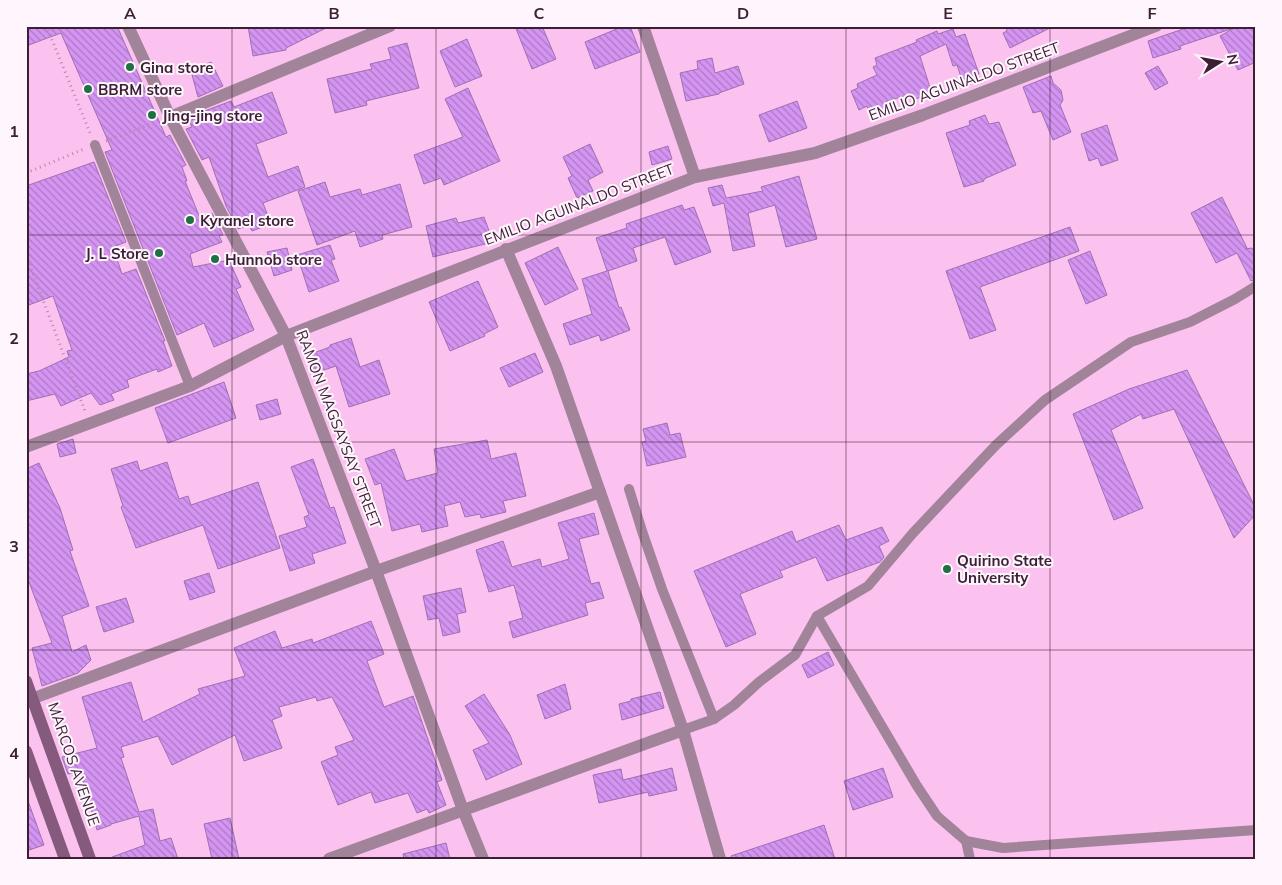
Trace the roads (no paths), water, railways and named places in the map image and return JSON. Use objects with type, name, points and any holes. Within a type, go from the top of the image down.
[{"type":"main road","name":"MARCOS AVENUE","points":[[26,681],[30,699],[90,859]]},
{"type":"main road","points":[[26,752],[65,859]]},
{"type":"street","name":"RAMON MAGSAYSAY STREET","points":[[128,26],[170,116],[286,336],[483,859]]},
{"type":"street","points":[[170,116],[390,26]]},
{"type":"street","points":[[643,26],[695,177]]},
{"type":"street","name":"EMILIO AGUINALDO STREET","points":[[26,448],[90,422],[190,386],[286,336],[695,177],[815,153],[923,115],[1127,31],[1156,26]]},
{"type":"street","points":[[506,249],[556,366],[683,730],[720,859]]},
{"type":"street","points":[[30,699],[376,571],[600,492]]},
{"type":"street","points":[[329,859],[683,730]]},
{"type":"lane","points":[[95,145],[190,386]]},
{"type":"lane","points":[[683,730],[714,718],[734,705],[759,682],[795,655],[818,616],[868,586],[913,532],[996,446],[1045,400],[1131,342],[1190,322],[1256,286]]},
{"type":"lane","points":[[629,489],[662,589],[714,718]]},
{"type":"lane","points":[[818,616],[936,816],[966,841],[1002,848],[1256,830]]},
{"type":"lane","points":[[966,841],[970,859]]},
{"type":"place","name":"Gina store","points":[[130,67]]},
{"type":"place","name":"BBRM store","points":[[88,89]]},
{"type":"place","name":"Jing-jing store","points":[[152,115]]},
{"type":"place","name":"Kyranel store","points":[[190,220]]},
{"type":"place","name":"J. L Store","points":[[159,253]]},
{"type":"place","name":"Hunnob store","points":[[215,259]]},
{"type":"place","name":"Quirino State University","points":[[947,569]]}]
